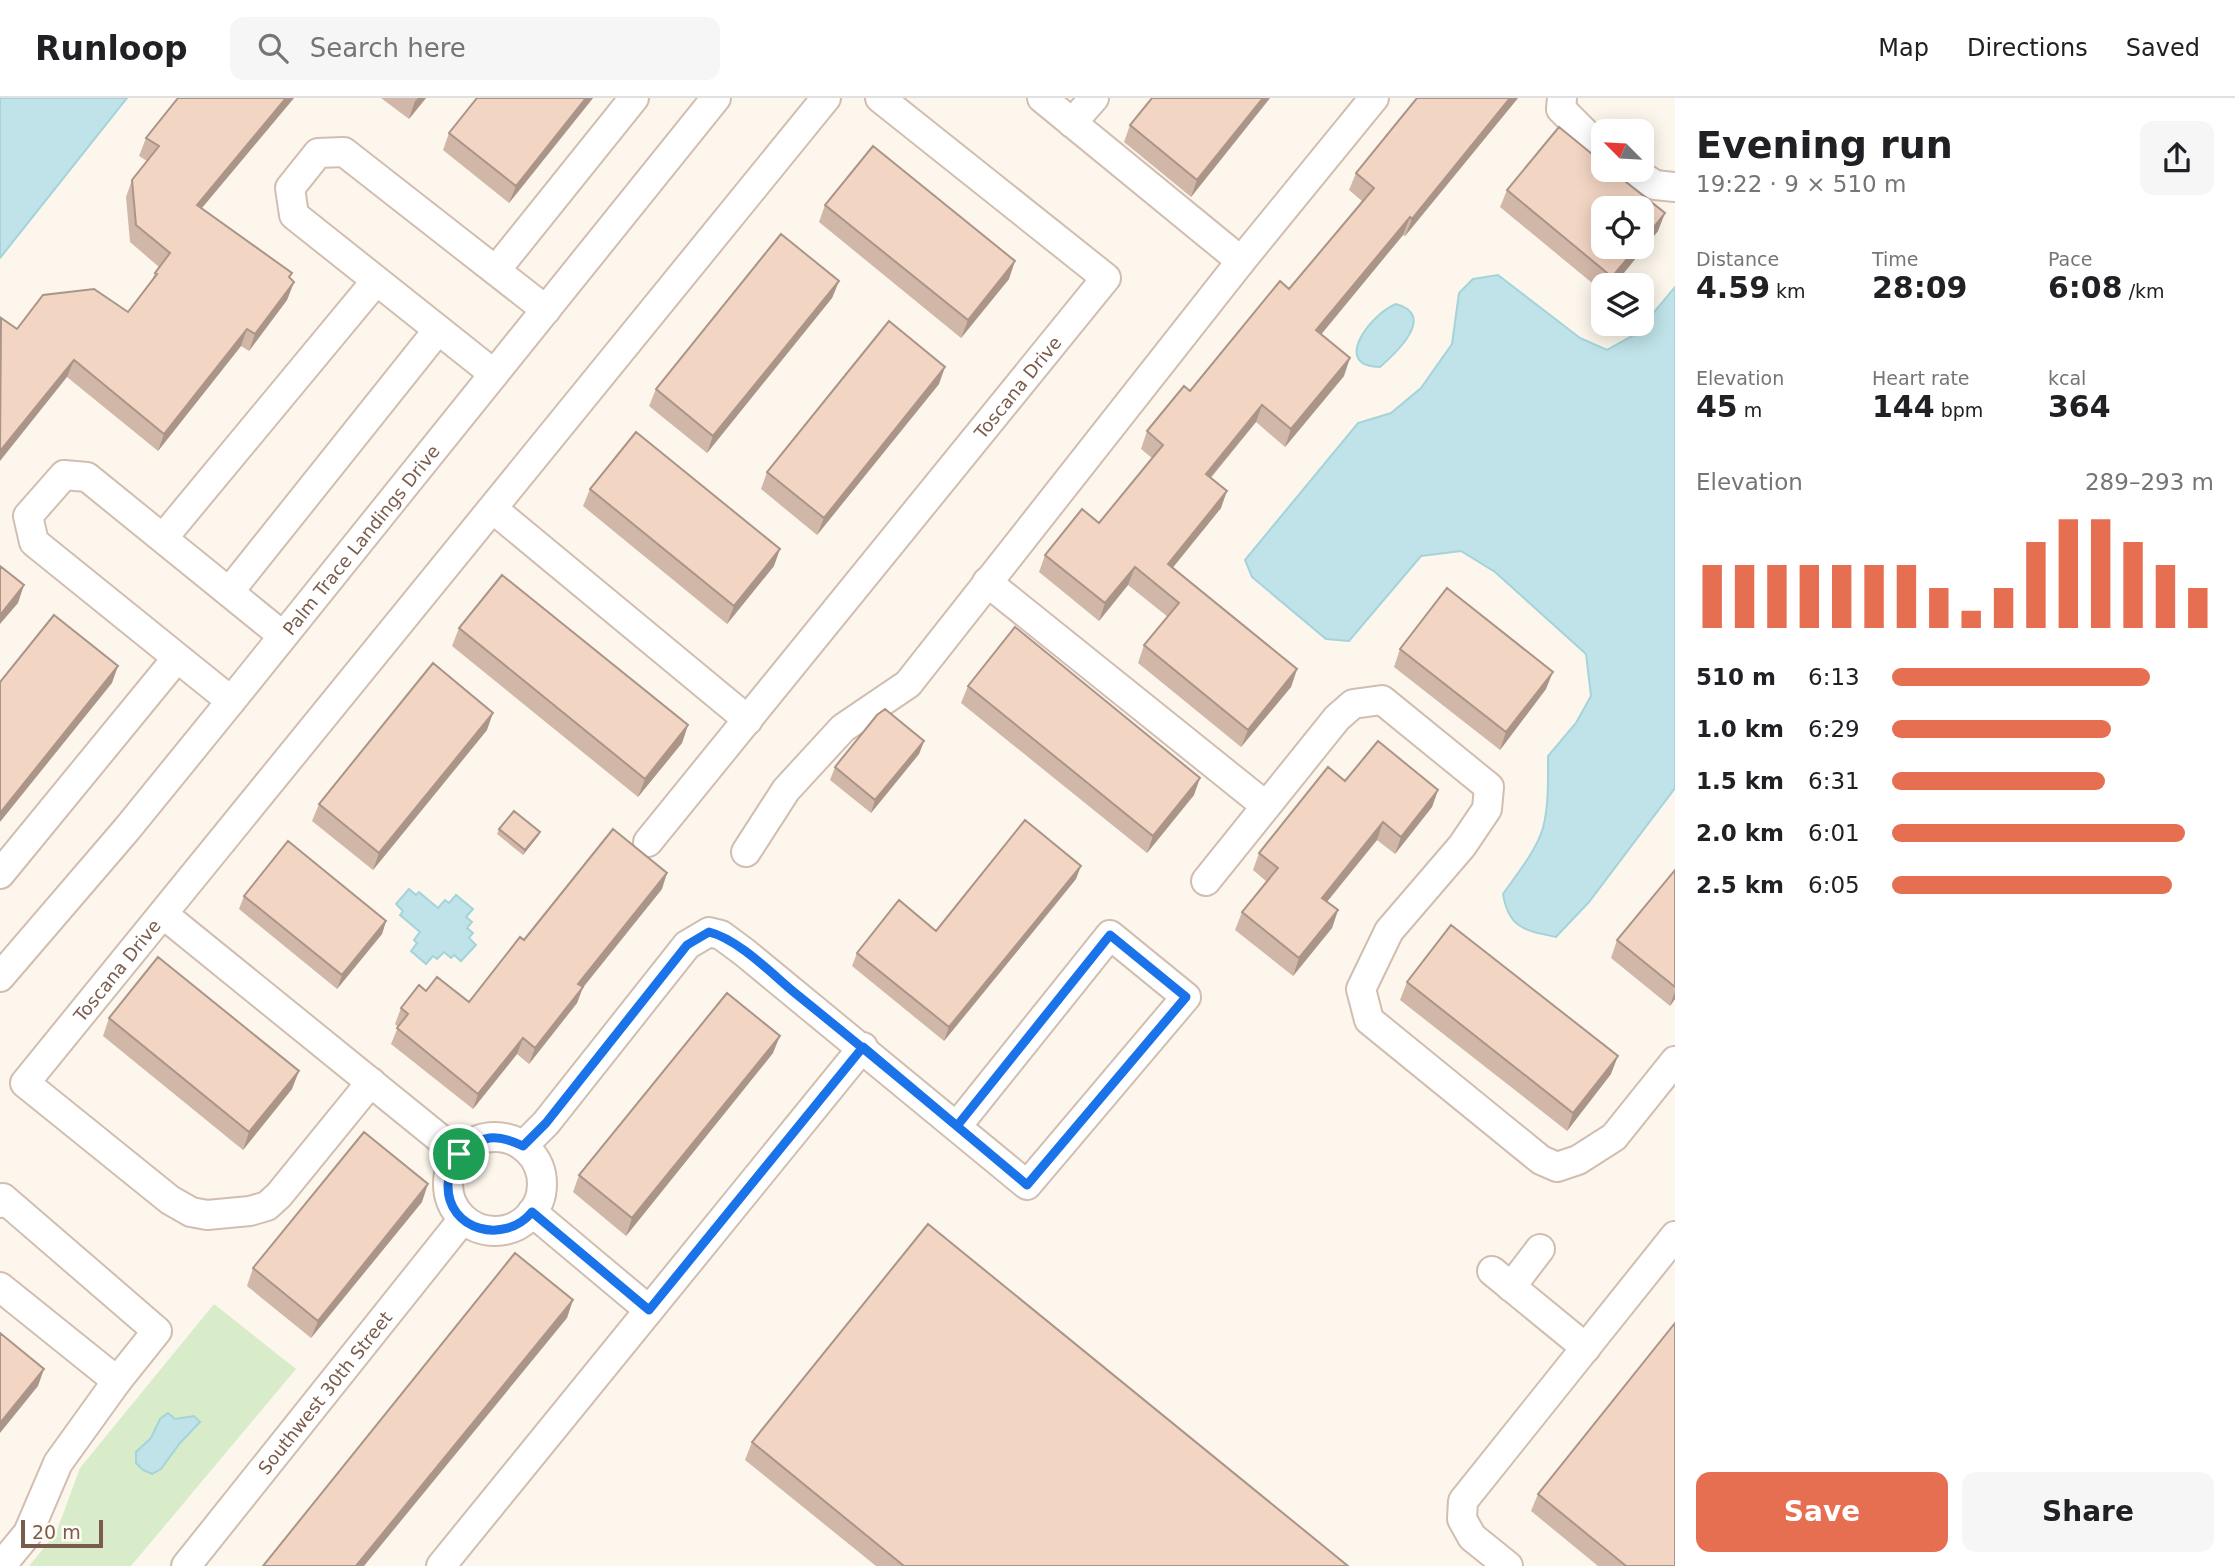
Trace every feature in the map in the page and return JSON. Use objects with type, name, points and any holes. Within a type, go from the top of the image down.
[{"type":"street","points":[[496,270],[634,98]]},
{"type":"street","name":"Palm Trace Landings Drive","points":[[0,977],[9,948],[127,829],[716,98]]},
{"type":"street","name":"Toscana Drive","points":[[371,1082],[279,1195],[267,1206],[250,1211],[207,1215],[191,1212],[170,1200],[24,1083],[826,98]]},
{"type":"street","name":"Toscana Drive","points":[[648,842],[1106,278],[880,98]]},
{"type":"street","points":[[1042,98],[1241,261]]},
{"type":"street","points":[[1072,123],[1094,98]]},
{"type":"street","points":[[746,852],[786,790],[843,728],[908,684],[1241,261],[1374,98]]},
{"type":"street","points":[[1562,98],[1561,109],[1591,139]]},
{"type":"street","points":[[494,374],[293,215],[290,188],[318,153],[344,152],[546,310]]},
{"type":"street","points":[[1650,182],[1675,187]]},
{"type":"street","points":[[163,538],[376,281]]},
{"type":"street","points":[[229,592],[438,330]]},
{"type":"street","points":[[231,701],[34,542],[28,516],[64,475],[87,477],[283,636]]},
{"type":"street","points":[[493,509],[748,720]]},
{"type":"street","points":[[987,582],[1266,806]]},
{"type":"street","points":[[0,874],[177,657]]},
{"type":"street","points":[[1206,881],[1337,718],[1353,705],[1382,700],[1489,787],[1487,809],[1462,846],[1389,932],[1361,989],[1369,1020],[1541,1160],[1557,1167],[1578,1160],[1614,1137],[1675,1061]]},
{"type":"street","points":[[163,914],[459,1154]]},
{"type":"street","points":[[523,1146],[546,1123],[687,945],[709,932],[722,935],[863,1047],[1027,1185],[1186,997],[1110,935],[957,1126]]},
{"type":"street","points":[[440,1566],[863,1047]]},
{"type":"street","points":[[489,1137],[507,1139],[523,1146],[540,1171],[542,1186],[539,1201],[532,1212],[519,1224],[505,1230],[490,1231],[463,1219],[453,1205],[448,1188],[450,1170],[459,1154],[472,1143],[489,1137]]},
{"type":"street","points":[[0,1203],[3,1198],[157,1331],[58,1463],[28,1533],[1,1566]]},
{"type":"street","points":[[532,1212],[649,1310]]},
{"type":"street","name":"Southwest 30th Street","points":[[186,1566],[463,1219]]},
{"type":"street","points":[[1508,1566],[1472,1537],[1462,1519],[1463,1501],[1675,1236]]},
{"type":"street","points":[[1540,1249],[1501,1279],[1586,1348]]},
{"type":"street","points":[[0,1287],[117,1381]]},
{"type":"green space","points":[[214,1304],[296,1369],[131,1566],[29,1566],[56,1533],[80,1468]]},
{"type":"water","points":[[0,98],[127,98],[0,258]]},
{"type":"water","points":[[1498,275],[1580,338],[1607,350],[1632,336],[1654,336],[1654,312],[1675,287],[1675,788],[1589,902],[1556,937],[1520,926],[1509,914],[1503,894],[1531,854],[1543,828],[1547,801],[1548,756],[1576,723],[1591,696],[1586,654],[1495,572],[1461,551],[1421,556],[1349,641],[1326,639],[1252,577],[1245,560],[1358,423],[1391,413],[1421,388],[1452,344],[1459,293],[1473,279]]},
{"type":"water","points":[[1396,304],[1408,309],[1413,317],[1409,334],[1380,367],[1365,364],[1358,358],[1360,338],[1376,317]]},
{"type":"water","points":[[409,889],[416,895],[419,892],[438,908],[445,900],[449,903],[456,895],[473,909],[466,917],[472,922],[467,928],[473,933],[469,938],[476,945],[461,961],[444,952],[437,959],[433,956],[426,964],[411,951],[420,932],[400,915],[403,911],[396,904]]},
{"type":"water","points":[[168,1413],[175,1419],[194,1416],[200,1422],[161,1469],[152,1474],[136,1463],[136,1452],[151,1438],[160,1419]]},
{"type":"building","points":[[178,98],[286,98],[197,205],[292,273],[289,277],[294,282],[255,334],[247,329],[164,434],[74,360],[0,451],[1,318],[17,329],[43,295],[94,289],[128,312],[170,253],[136,225],[132,180],[159,146],[146,138]]},
{"type":"building","points":[[477,98],[586,98],[516,186],[449,133]]},
{"type":"building","points":[[1152,98],[1263,98],[1197,180],[1130,125]]},
{"type":"building","points":[[1417,98],[1510,98],[1412,219],[1410,217],[1316,330],[1350,358],[1291,429],[1262,405],[1206,474],[1227,491],[1168,564],[1297,669],[1248,730],[1144,645],[1179,603],[1135,567],[1105,603],[1045,555],[1082,509],[1099,523],[1163,445],[1147,431],[1184,386],[1190,391],[1280,281],[1289,289],[1374,188],[1356,173]]},
{"type":"building","points":[[1559,127],[1591,153],[1591,182],[1626,182],[1644,196],[1591,196],[1591,259],[1627,259],[1615,273],[1607,273],[1507,190]]},
{"type":"building","points":[[873,146],[1015,261],[968,320],[825,205]]},
{"type":"building","points":[[1654,204],[1665,213],[1654,227]]},
{"type":"building","points":[[781,234],[839,281],[713,436],[656,389]]},
{"type":"building","points":[[889,321],[945,367],[824,518],[767,472]]},
{"type":"building","points":[[636,432],[780,549],[734,606],[590,489]]},
{"type":"building","points":[[0,566],[24,585],[0,615]]},
{"type":"building","points":[[502,575],[688,725],[645,779],[459,628]]},
{"type":"building","points":[[1447,588],[1553,672],[1506,732],[1400,649]]},
{"type":"building","points":[[54,615],[118,666],[0,813],[0,682]]},
{"type":"building","points":[[1015,627],[1200,778],[1153,836],[968,686]]},
{"type":"building","points":[[433,663],[493,713],[379,853],[319,804]]},
{"type":"building","points":[[885,709],[924,741],[875,800],[835,767],[877,715]]},
{"type":"building","points":[[1378,741],[1438,790],[1401,837],[1383,822],[1322,898],[1338,910],[1299,958],[1242,912],[1278,868],[1259,853],[1328,767],[1345,781]]},
{"type":"building","points":[[514,811],[540,832],[525,850],[499,829]]},
{"type":"building","points":[[1025,820],[1081,866],[949,1027],[857,953],[899,900],[936,931]]},
{"type":"building","points":[[613,829],[667,873],[578,984],[583,987],[535,1048],[523,1038],[478,1094],[397,1028],[408,1014],[401,1008],[419,985],[426,991],[437,977],[469,1002],[520,937],[524,940]]},
{"type":"building","points":[[288,841],[386,921],[342,975],[244,896]]},
{"type":"building","points":[[1675,870],[1675,987],[1617,940]]},
{"type":"building","points":[[1451,925],[1618,1056],[1573,1113],[1407,982]]},
{"type":"building","points":[[158,957],[299,1071],[249,1132],[109,1018]]},
{"type":"building","points":[[727,993],[780,1036],[632,1218],[579,1175]]},
{"type":"building","points":[[364,1132],[428,1184],[318,1321],[253,1268]]},
{"type":"building","points":[[928,1224],[1348,1566],[904,1566],[752,1442]]},
{"type":"building","points":[[515,1253],[573,1300],[356,1566],[263,1566]]},
{"type":"building","points":[[1675,1323],[1675,1566],[1626,1566],[1538,1494]]},
{"type":"building","points":[[0,1333],[44,1369],[0,1423]]},
{"type":"route","points":[[459,1154],[450,1170],[448,1188],[453,1205],[463,1219],[490,1231],[505,1230],[519,1224],[532,1212],[649,1310],[863,1047],[957,1126],[1110,935],[1186,997],[1027,1185],[863,1047],[744,952],[722,935],[709,932],[687,945],[546,1123],[523,1146],[507,1139],[489,1137],[472,1143],[459,1154]]}]
